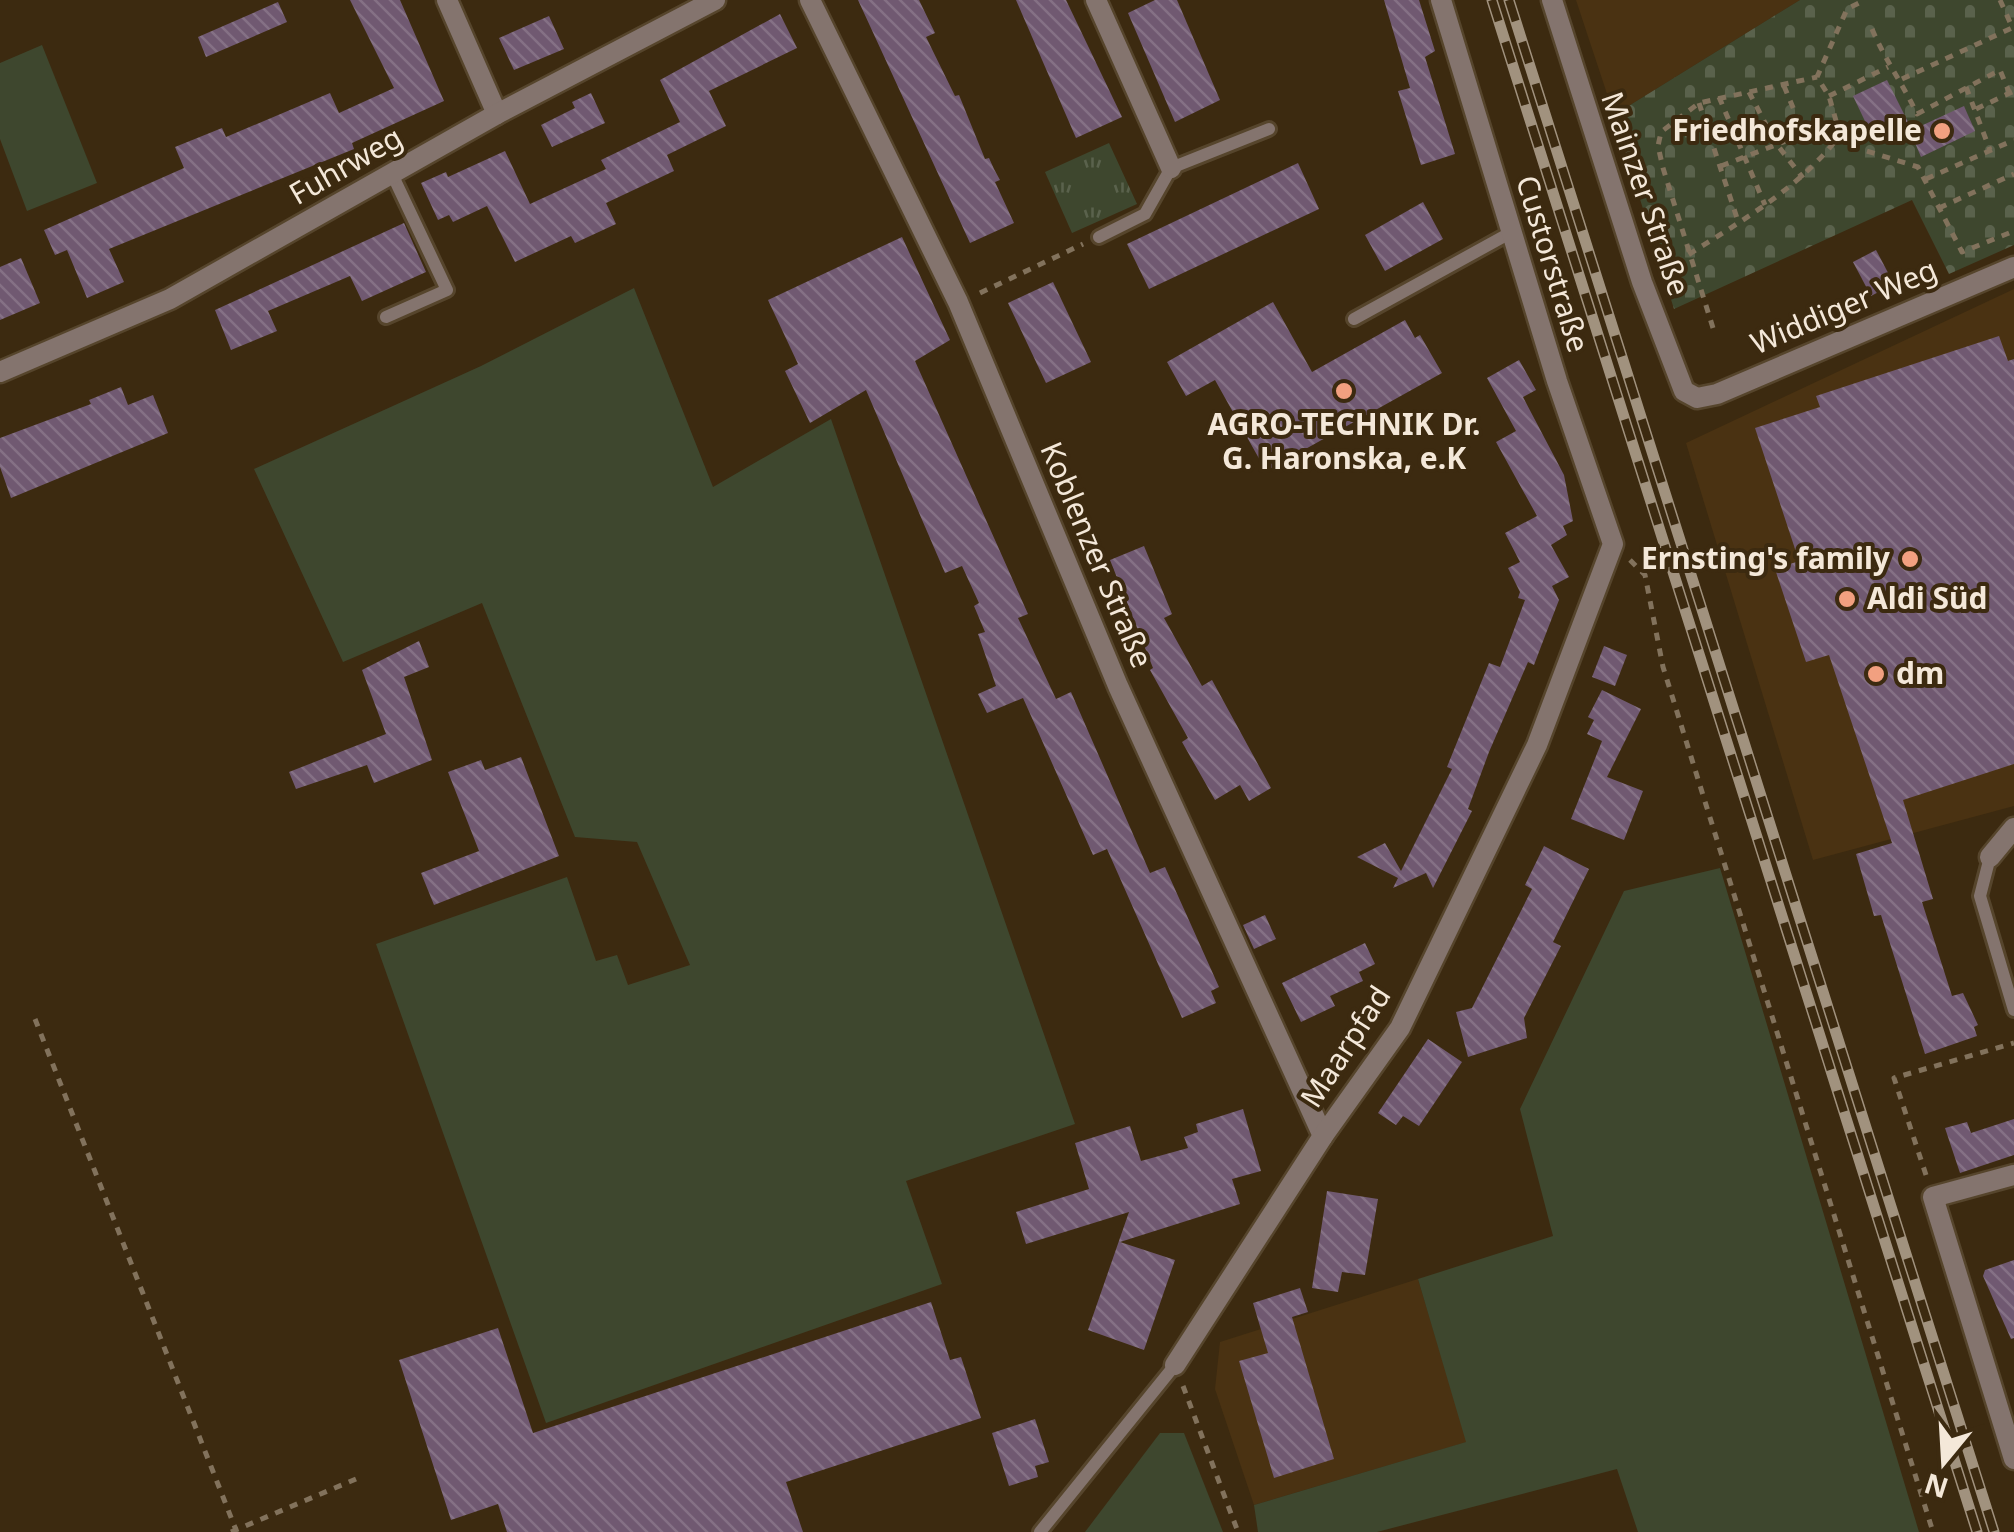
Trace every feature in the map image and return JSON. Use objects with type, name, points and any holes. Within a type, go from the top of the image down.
[{"type":"street","points":[[447,0],[497,114]]},
{"type":"street","name":"Fuhrweg","points":[[0,372],[170,300],[497,114],[715,0]]},
{"type":"street","name":"Koblenzer Straße","points":[[810,0],[958,302],[1118,686],[1323,1136]]},
{"type":"street","points":[[1096,0],[1171,168]]},
{"type":"street","name":"Custorstraße","points":[[1441,0],[1510,232],[1613,544]]},
{"type":"street","name":"Mainzer Straße","points":[[1552,0],[1642,282],[1684,391],[1697,398]]},
{"type":"street","name":"Widdiger Weg","points":[[1697,398],[1716,394],[2014,267]]},
{"type":"street","name":"Maarpfad","points":[[1174,1365],[1323,1136],[1400,1028],[1537,746],[1613,544]]},
{"type":"street","points":[[1990,856],[2014,828]]},
{"type":"street","points":[[2014,1174],[1932,1197],[2014,1460]]},
{"type":"lane","points":[[1100,236],[1145,214],[1171,168],[1269,129]]},
{"type":"lane","points":[[386,317],[447,290],[392,174]]},
{"type":"lane","points":[[1354,319],[1510,232]]},
{"type":"lane","points":[[1990,856],[1980,896],[2014,1010]]},
{"type":"lane","name":"Maarpfad","points":[[1040,1532],[1174,1365]]},
{"type":"path","points":[[1843,0],[1848,9]]},
{"type":"path","points":[[1818,76],[1848,9],[1865,0]]},
{"type":"path","points":[[1902,80],[2014,29],[2000,0]]},
{"type":"path","points":[[1872,28],[1888,67],[1902,80],[1917,114],[2000,70],[2012,92],[1975,110]]},
{"type":"path","points":[[1828,96],[1888,67]]},
{"type":"path","points":[[1713,328],[1658,146],[1660,132],[1700,104],[1818,76]]},
{"type":"path","points":[[1818,76],[1840,135],[1854,147],[1918,168],[1962,252],[2014,231]]},
{"type":"path","points":[[1783,85],[1804,134]]},
{"type":"path","points":[[1966,87],[1990,150]]},
{"type":"path","points":[[1750,92],[1775,142],[1802,178]]},
{"type":"path","points":[[1719,98],[1765,204]]},
{"type":"path","points":[[1700,104],[1738,221]]},
{"type":"path","points":[[1721,166],[1775,142],[1838,122]]},
{"type":"path","points":[[1642,282],[1802,178],[1840,135]]},
{"type":"path","points":[[1926,180],[2014,140]]},
{"type":"path","points":[[1939,208],[2014,174]]},
{"type":"path","points":[[958,302],[1100,236]]},
{"type":"path","points":[[1613,544],[1645,575],[1663,668],[1932,1532]]},
{"type":"path","points":[[35,1020],[234,1531],[356,1479]]},
{"type":"path","points":[[1932,1197],[1894,1078],[2014,1042]]},
{"type":"path","points":[[1174,1365],[1238,1532]]},
{"type":"shaded area","points":[[1576,0],[1800,0],[1614,115]]},
{"type":"shaded area","points":[[2014,289],[2014,806],[1813,860],[1686,443]]},
{"type":"shaded area","points":[[1418,1279],[1467,1442],[1254,1505],[1215,1389],[1220,1342]]},
{"type":"green space","points":[[1800,0],[2014,0],[2014,245],[1949,274],[1912,200],[1674,309],[1614,115]]},
{"type":"green space","points":[[42,45],[97,183],[27,211],[0,139],[0,63]]},
{"type":"green space","points":[[1109,143],[1137,204],[1072,233],[1045,172]]},
{"type":"green space","points":[[634,288],[713,487],[831,419],[1075,1124],[906,1181],[942,1284],[546,1423],[376,944],[567,877],[596,961],[617,955],[628,985],[690,965],[637,842],[575,837],[482,603],[343,662],[254,469],[481,366]]},
{"type":"green space","points":[[1720,868],[1919,1532],[1638,1532],[1617,1469],[1377,1532],[1258,1532],[1254,1505],[1466,1442],[1418,1279],[1553,1236],[1520,1109],[1624,891]]},
{"type":"green space","points":[[1160,1433],[1184,1433],[1223,1532],[1085,1532]]},
{"type":"building","points":[[350,0],[400,0],[444,101],[352,143],[354,149],[109,249],[124,282],[87,298],[67,250],[55,255],[44,230],[184,168],[175,147],[222,128],[226,137],[330,93],[339,113],[394,88]]},
{"type":"building","points":[[858,0],[919,0],[935,33],[926,37],[955,96],[959,95],[985,159],[989,158],[1000,180],[995,182],[1014,223],[970,243]]},
{"type":"building","points":[[1016,0],[1066,0],[1122,117],[1076,138]]},
{"type":"building","points":[[1155,0],[1177,0],[1220,100],[1175,122],[1128,13]]},
{"type":"building","points":[[1384,0],[1419,0],[1435,51],[1425,57],[1455,154],[1421,165],[1398,91],[1410,88]]},
{"type":"building","points":[[278,2],[287,22],[206,57],[198,37]]},
{"type":"building","points":[[780,14],[797,48],[709,91],[726,126],[667,155],[674,171],[606,203],[616,224],[575,243],[571,236],[515,262],[487,206],[453,222],[449,215],[438,220],[421,183],[446,172],[448,177],[505,151],[530,204],[606,169],[601,160],[680,122],[660,80]]},
{"type":"building","points":[[549,16],[564,49],[514,70],[499,38]]},
{"type":"building","points":[[1887,80],[1908,122],[1873,138],[1853,96]]},
{"type":"building","points":[[591,93],[605,123],[552,147],[541,125],[575,108],[572,102]]},
{"type":"building","name":"Friedhofskapelle","points":[[1964,106],[1975,131],[1921,157],[1910,131]]},
{"type":"building","points":[[1298,163],[1319,209],[1149,289],[1127,244]]},
{"type":"building","points":[[1423,202],[1443,239],[1385,271],[1365,235]]},
{"type":"building","points":[[404,223],[426,272],[362,301],[350,276],[268,311],[277,331],[231,350],[215,310]]},
{"type":"building","points":[[902,237],[950,340],[915,361],[1028,614],[1018,618],[1056,699],[1071,692],[1150,873],[1165,867],[1219,987],[1211,991],[1216,1003],[1182,1018],[1107,849],[1093,855],[1023,698],[987,713],[978,694],[996,686],[978,634],[985,632],[974,606],[979,603],[962,566],[945,573],[866,390],[810,423],[785,371],[798,364],[768,300]]},
{"type":"building","points":[[1876,250],[1894,284],[1871,296],[1853,262]]},
{"type":"building","points":[[21,258],[40,303],[0,320],[0,267]]},
{"type":"building","points":[[1053,282],[1091,362],[1046,383],[1008,303]]},
{"type":"building","points":[[1273,302],[1312,372],[1405,320],[1415,338],[1420,335],[1442,373],[1266,471],[1215,380],[1186,396],[1167,362]]},
{"type":"building","points":[[1999,336],[2008,361],[2014,359],[2014,764],[1903,800],[1933,899],[1922,902],[1952,996],[1963,993],[1978,1025],[1974,1027],[1977,1036],[1925,1054],[1881,915],[1874,916],[1856,854],[1892,843],[1829,655],[1806,662],[1775,569],[1799,561],[1755,428],[1820,407],[1816,396]]},
{"type":"building","points":[[1519,360],[1536,390],[1523,397],[1564,475],[1573,521],[1563,526],[1567,535],[1551,545],[1569,577],[1552,586],[1559,600],[1534,665],[1528,662],[1489,752],[1468,809],[1472,811],[1433,888],[1426,873],[1393,888],[1398,878],[1357,857],[1385,843],[1401,871],[1452,769],[1447,767],[1489,663],[1500,667],[1525,600],[1518,598],[1520,592],[1508,568],[1520,562],[1505,533],[1537,516],[1496,442],[1516,431],[1487,378]]},
{"type":"building","points":[[121,387],[128,405],[153,395],[168,433],[11,498],[0,467],[0,438],[91,404],[89,400]]},
{"type":"building","points":[[1144,546],[1172,614],[1164,618],[1202,686],[1212,680],[1271,788],[1249,801],[1240,785],[1215,800],[1182,742],[1188,738],[1150,670],[1153,668],[1110,560]]},
{"type":"building","points":[[419,641],[429,667],[404,677],[432,760],[374,783],[367,765],[296,789],[289,772],[386,734],[362,670]]},
{"type":"building","points":[[1604,646],[1627,655],[1615,686],[1592,677]]},
{"type":"building","points":[[1602,690],[1641,709],[1607,777],[1643,791],[1624,840],[1571,819],[1602,741],[1587,734],[1594,720],[1588,717]]},
{"type":"building","points":[[521,757],[559,856],[434,905],[421,873],[479,851],[448,772],[481,760],[485,770]]},
{"type":"building","points":[[1544,846],[1589,869],[1553,942],[1561,946],[1524,1018],[1527,1038],[1468,1057],[1456,1012],[1472,1008],[1532,889],[1525,885]]},
{"type":"building","points":[[1265,915],[1276,939],[1254,949],[1243,925]]},
{"type":"building","points":[[1365,943],[1375,964],[1359,972],[1363,981],[1330,996],[1335,1006],[1301,1022],[1282,983]]},
{"type":"building","points":[[1428,1039],[1462,1062],[1419,1126],[1403,1116],[1396,1125],[1378,1113]]},
{"type":"building","points":[[1243,1109],[1261,1171],[1232,1179],[1240,1204],[1120,1242],[1175,1260],[1144,1350],[1088,1330],[1129,1212],[1026,1244],[1016,1212],[1089,1189],[1075,1143],[1130,1126],[1141,1161],[1188,1148],[1184,1137],[1198,1132],[1196,1124]]},
{"type":"building","points":[[2014,1119],[2014,1155],[1960,1173],[1945,1128],[1967,1122],[1971,1133]]},
{"type":"building","points":[[1327,1191],[1378,1199],[1365,1275],[1342,1272],[1338,1292],[1312,1288]]},
{"type":"building","points":[[2014,1260],[2011,1339],[1983,1276],[1985,1270]]},
{"type":"building","points":[[1300,1288],[1308,1312],[1292,1317],[1334,1459],[1274,1478],[1239,1361],[1268,1353],[1253,1303]]},
{"type":"building","points":[[931,1302],[950,1360],[961,1357],[981,1418],[786,1482],[803,1532],[507,1532],[498,1504],[451,1520],[399,1360],[498,1328],[533,1433]]},
{"type":"building","points":[[1035,1419],[1049,1462],[1035,1466],[1038,1477],[1009,1486],[992,1433]]},
{"type":"railway","points":[[1492,0],[1977,1532]]},
{"type":"railway","points":[[1509,0],[1994,1532]]},
{"type":"place","name":"Friedhofskapelle","points":[[1942,131]]},
{"type":"place","name":"AGRO-TECHNIK Dr. G. Haronska, e.K","points":[[1344,391]]},
{"type":"place","name":"Ernsting's family","points":[[1910,559]]},
{"type":"place","name":"Aldi Süd","points":[[1847,599]]},
{"type":"place","name":"dm","points":[[1876,674]]}]
